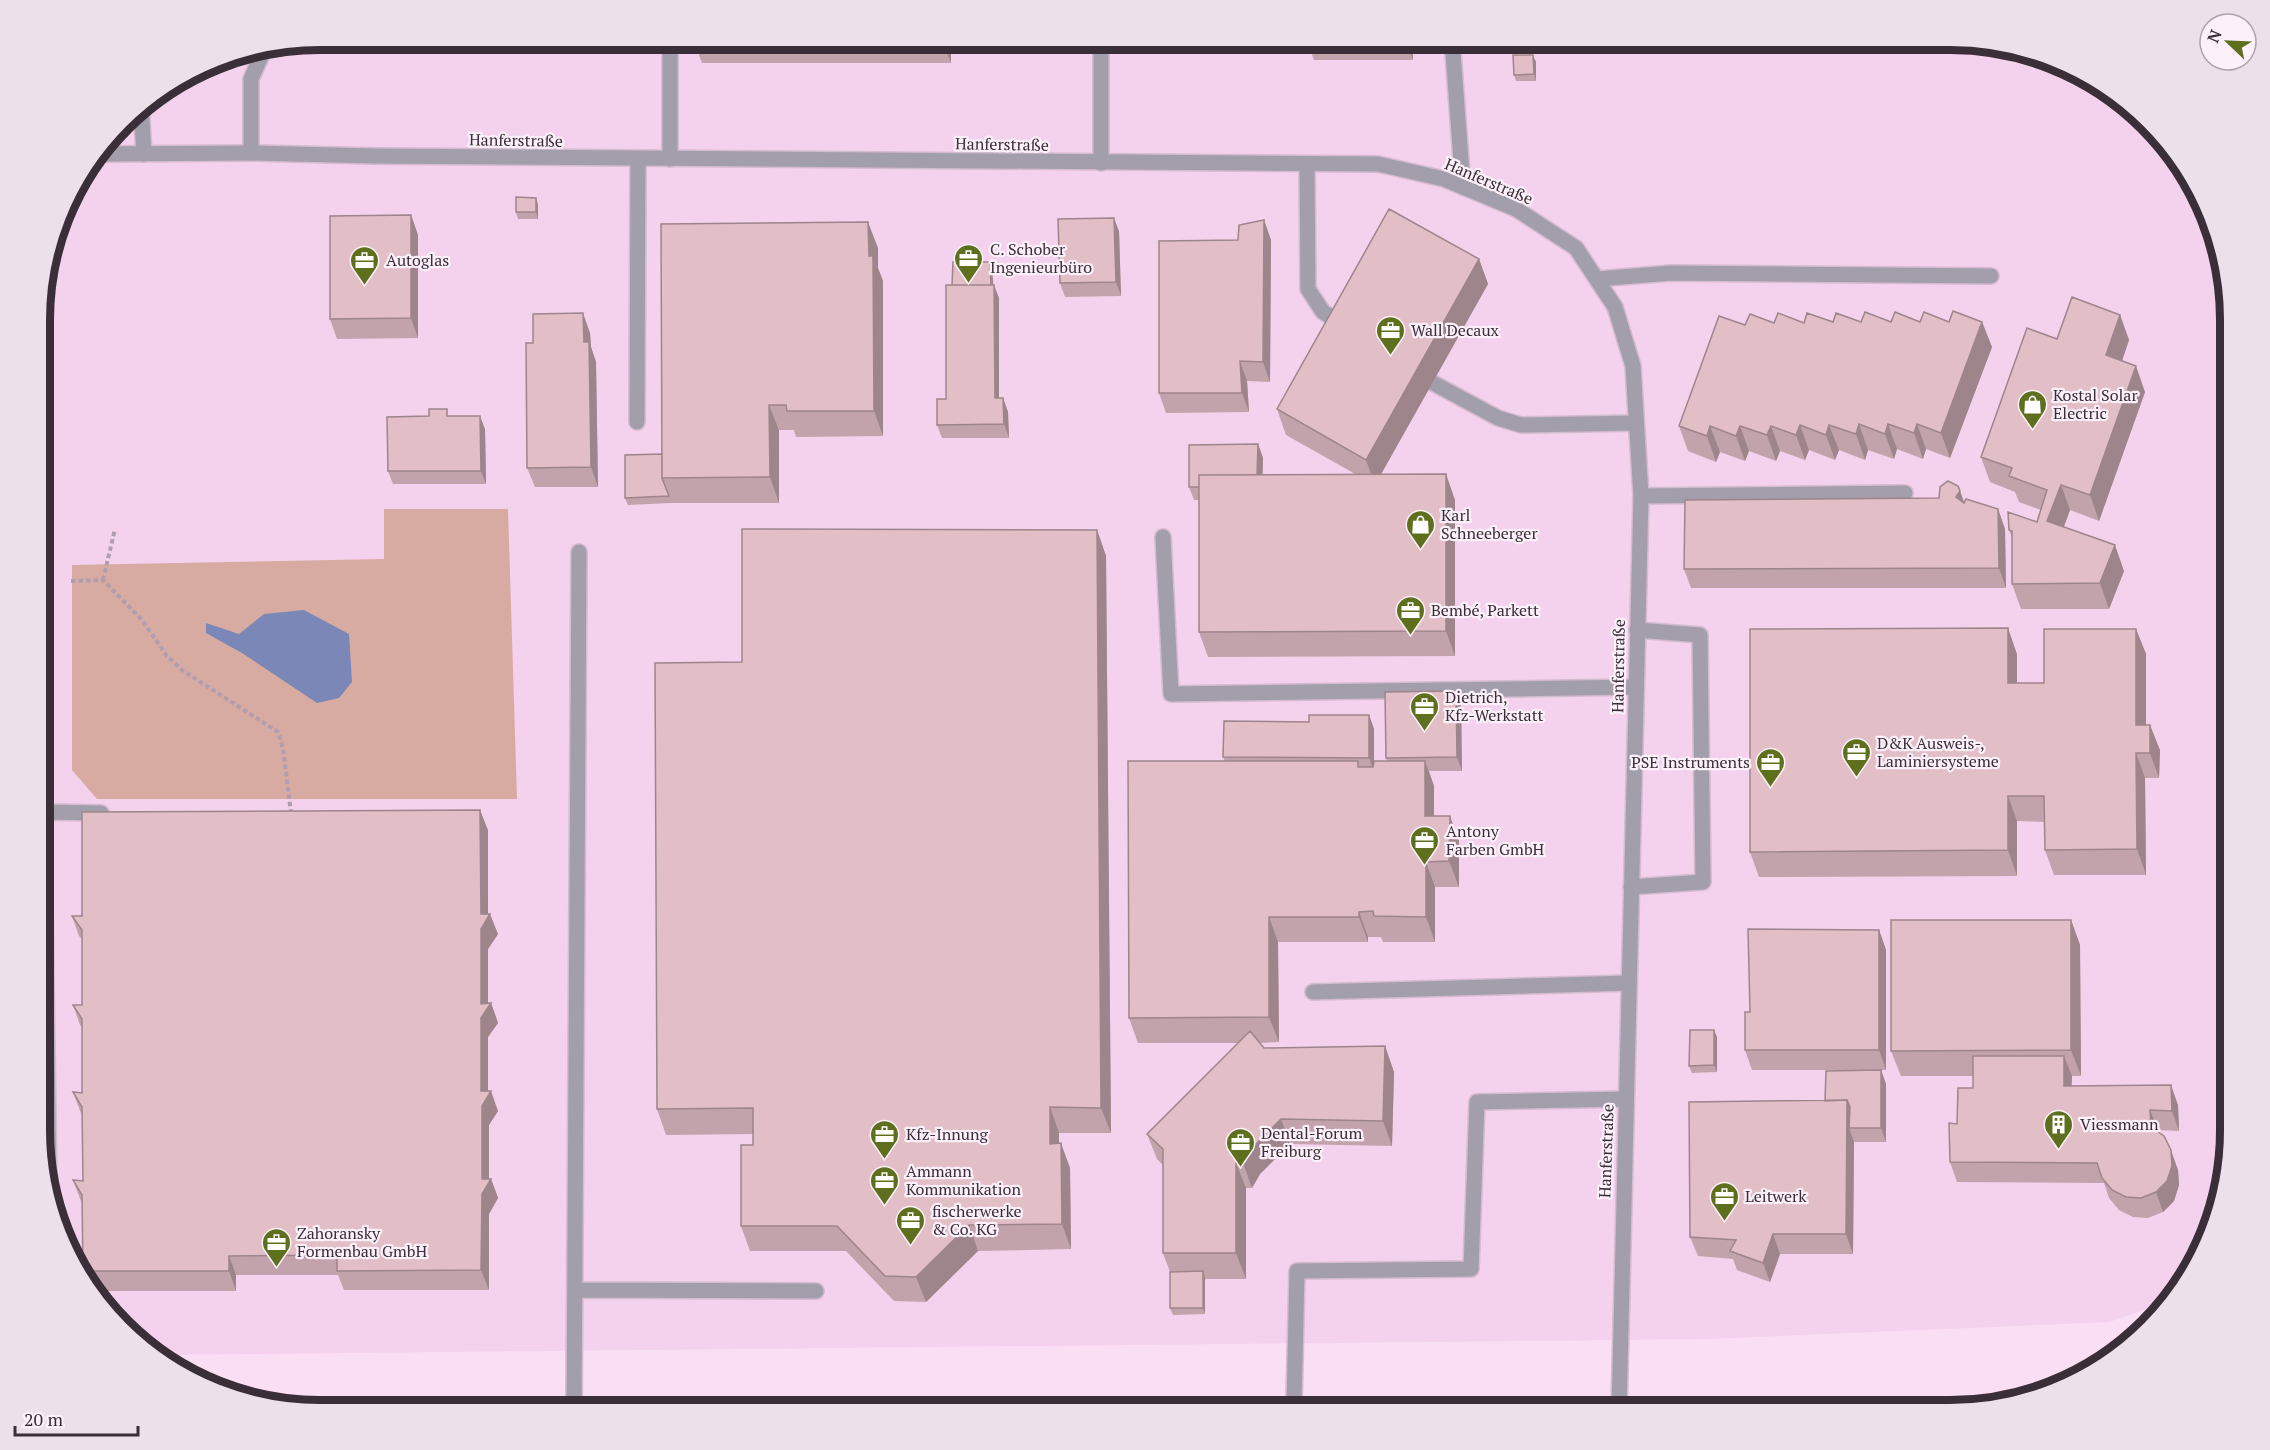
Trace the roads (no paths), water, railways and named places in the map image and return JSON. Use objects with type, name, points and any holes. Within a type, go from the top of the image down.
[{"type":"street","points":[[670,50],[670,159]]},
{"type":"street","points":[[1101,50],[1101,163]]},
{"type":"street","points":[[1453,50],[1463,187]]},
{"type":"street","points":[[251,153],[251,79],[262,56]]},
{"type":"street","points":[[142,117],[144,154]]},
{"type":"street","name":"Hanferstraße","points":[[106,154],[251,153],[638,159],[1378,164],[1444,179],[1516,209],[1576,248],[1615,307],[1632,366],[1641,496],[1619,1400]]},
{"type":"street","points":[[637,422],[638,159]]},
{"type":"street","points":[[1307,164],[1308,289],[1323,312],[1347,326]]},
{"type":"street","points":[[1597,279],[1671,273],[1991,276]]},
{"type":"street","points":[[1432,383],[1498,418],[1521,425],[1636,423]]},
{"type":"street","points":[[1641,496],[1905,493]]},
{"type":"street","points":[[1163,537],[1171,694],[1636,687]]},
{"type":"street","points":[[574,1400],[579,552]]},
{"type":"street","points":[[1631,887],[1703,882],[1700,635],[1637,630]]},
{"type":"street","points":[[50,813],[114,813]]},
{"type":"street","points":[[1313,992],[1629,983]]},
{"type":"street","points":[[1294,1400],[1297,1271],[1471,1269],[1477,1102],[1626,1100]]},
{"type":"street","points":[[575,1290],[816,1291]]},
{"type":"water","points":[[304,610],[349,634],[352,682],[339,698],[317,703],[242,653],[206,633],[206,623],[239,634],[264,614]]},
{"type":"place","name":"C. Schober Ingenieurbüro","points":[[969,284]]},
{"type":"place","name":"Autoglas","points":[[365,286]]},
{"type":"place","name":"Wall Decaux","points":[[1390,356]]},
{"type":"place","name":"Kostal Solar Electric","points":[[2032,430]]},
{"type":"place","name":"Karl Schneeberger","points":[[1420,550]]},
{"type":"place","name":"Bembé, Parkett","points":[[1410,636]]},
{"type":"place","name":"Dietrich, Kfz-Werkstatt","points":[[1424,732]]},
{"type":"place","name":"D&K Ausweis-, Laminiersysteme","points":[[1856,778]]},
{"type":"place","name":"PSE Instruments","points":[[1771,788]]},
{"type":"place","name":"Antony Farben GmbH","points":[[1425,866]]},
{"type":"place","name":"Viessmann","points":[[2059,1150]]},
{"type":"place","name":"Kfz-Innung","points":[[885,1160]]},
{"type":"place","name":"Dental-Forum Freiburg","points":[[1240,1168]]},
{"type":"place","name":"Ammann Kommunikation","points":[[885,1206]]},
{"type":"place","name":"Leitwerk","points":[[1724,1222]]},
{"type":"place","name":"fischerwerke & Co. KG","points":[[911,1246]]},
{"type":"place","name":"Zahoransky Formenbau GmbH","points":[[276,1268]]}]
